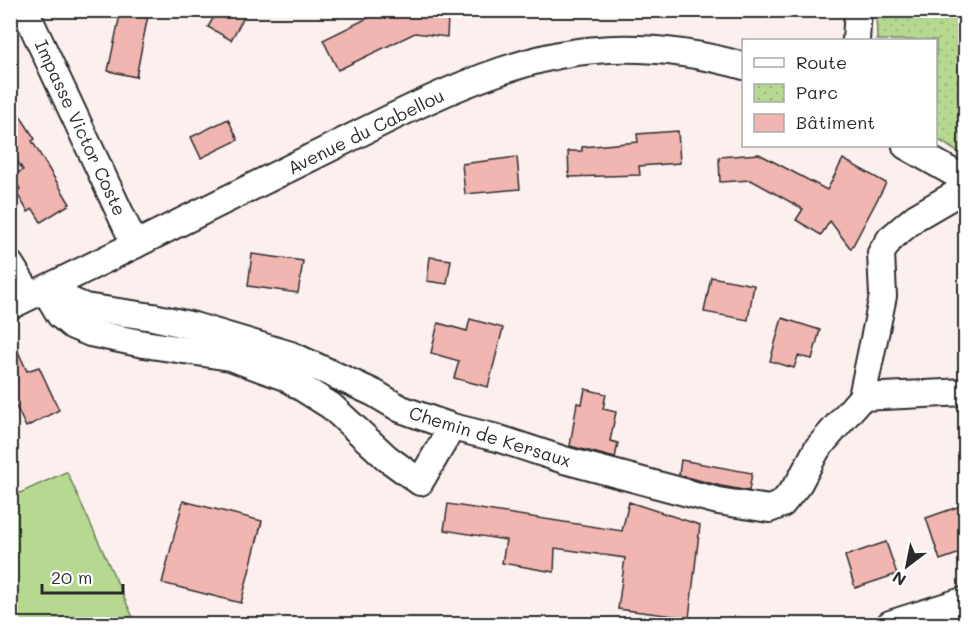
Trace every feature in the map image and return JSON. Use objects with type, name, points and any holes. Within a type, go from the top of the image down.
[{"type":"street","name":"Impasse Victor Coste","points":[[25,10],[135,245]]},
{"type":"street","points":[[856,39],[858,10]]},
{"type":"street","name":"Avenue du Cabellou","points":[[29,298],[416,106],[520,65],[561,55],[620,48],[670,50],[742,65]]},
{"type":"street","points":[[908,147],[966,180]]},
{"type":"street","name":"Chemin de Kersaux","points":[[29,298],[153,317],[183,324],[291,355],[374,393],[401,410],[452,427],[718,501],[769,509],[782,504],[799,483],[818,449],[862,397],[883,296],[881,253],[890,239],[916,217],[966,188]]},
{"type":"street","points":[[10,264],[29,298],[60,315],[73,326],[90,333],[230,357],[285,377],[331,406],[387,458],[420,482],[452,427]]},
{"type":"street","points":[[862,397],[966,392]]},
{"type":"street","points":[[890,624],[966,600]]},
{"type":"green space","points":[[876,11],[965,11],[965,157],[937,139],[937,39],[877,39]]},
{"type":"green space","points":[[67,472],[136,624],[11,624],[11,497]]},
{"type":"building","points":[[121,10],[149,10],[136,77],[108,71]]},
{"type":"building","points":[[218,10],[248,10],[231,40],[208,27]]},
{"type":"building","points":[[409,10],[410,13],[452,15],[448,17],[447,37],[415,33],[338,70],[323,40],[372,16],[373,11]]},
{"type":"building","points":[[10,100],[35,139],[32,141],[70,204],[41,222],[33,209],[28,212],[16,192],[20,189],[12,176],[23,170],[12,153],[10,154]]},
{"type":"building","points":[[228,119],[238,140],[201,158],[191,137]]},
{"type":"building","points":[[678,131],[680,163],[639,166],[640,175],[569,177],[568,151],[582,151],[582,147],[638,142],[637,134]]},
{"type":"building","points":[[759,154],[827,190],[843,159],[886,183],[851,249],[830,221],[821,235],[796,220],[803,209],[751,180],[720,182],[719,157]]},
{"type":"building","points":[[517,157],[520,189],[465,194],[462,164]]},
{"type":"building","points":[[252,254],[303,261],[298,293],[248,286]]},
{"type":"building","points":[[430,257],[451,260],[447,284],[427,281]]},
{"type":"building","points":[[711,277],[754,285],[748,320],[704,312]]},
{"type":"building","points":[[782,318],[820,330],[812,359],[798,356],[794,368],[770,361]]},
{"type":"building","points":[[470,319],[503,328],[488,387],[454,378],[459,361],[431,353],[438,323],[467,331]]},
{"type":"building","points":[[10,334],[27,371],[39,367],[59,410],[26,427],[10,394]]},
{"type":"building","points":[[585,389],[606,394],[603,409],[616,412],[610,441],[618,443],[615,458],[570,446],[577,403],[582,404]]},
{"type":"building","points":[[681,460],[752,473],[749,491],[679,475]]},
{"type":"building","points":[[183,501],[262,521],[241,603],[162,583]]},
{"type":"building","points":[[629,502],[700,525],[689,618],[618,609],[625,558],[555,548],[554,572],[502,563],[506,540],[444,530],[448,504],[622,531]]},
{"type":"building","points":[[966,504],[966,551],[940,560],[926,518]]},
{"type":"building","points":[[886,542],[897,574],[855,588],[845,556]]}]
